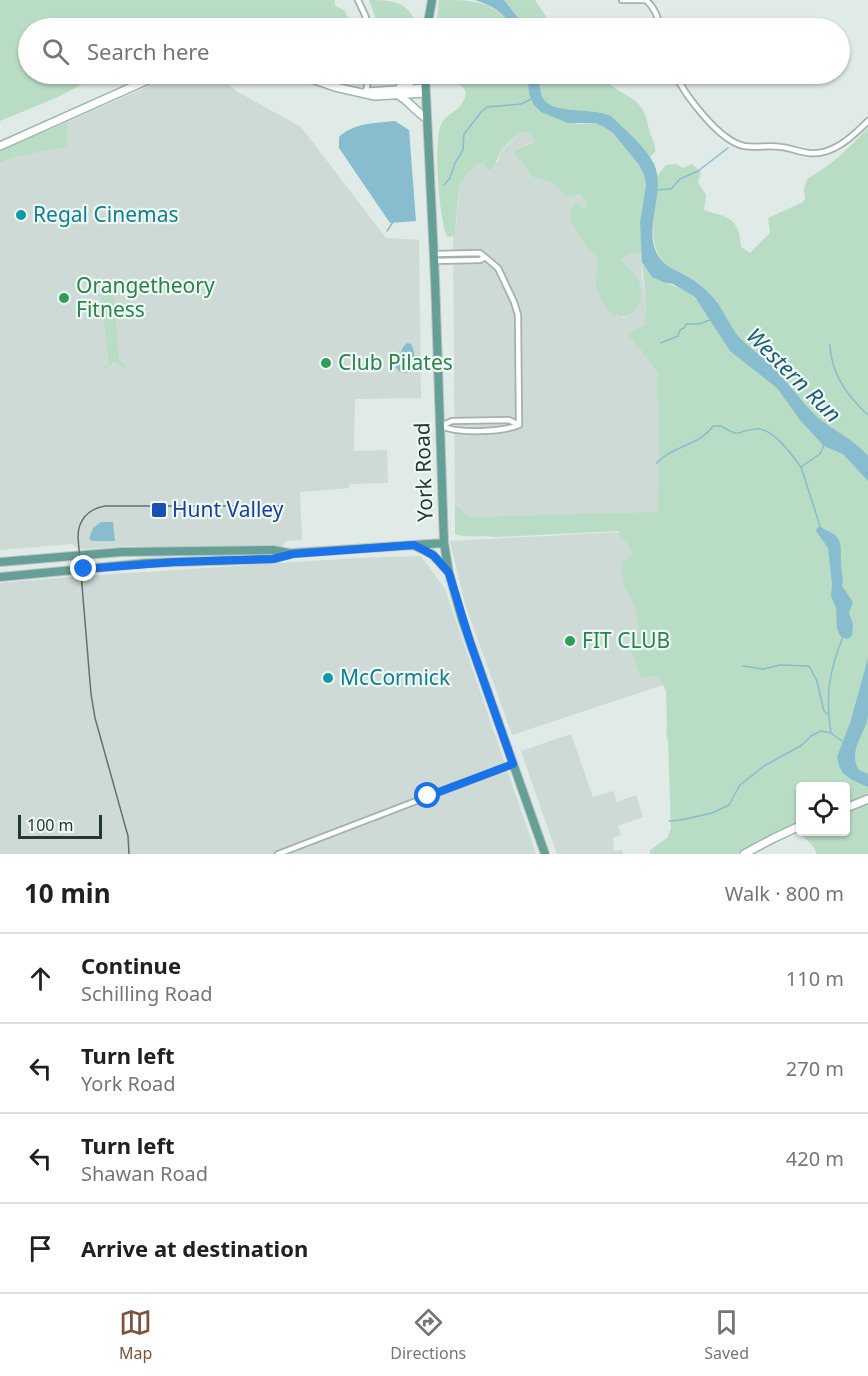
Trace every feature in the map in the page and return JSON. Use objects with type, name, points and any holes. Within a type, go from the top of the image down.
[{"type":"main road","points":[[429,18],[432,0]]},
{"type":"main road","points":[[0,147],[139,84]]},
{"type":"main road","points":[[326,84],[366,92],[425,90]]},
{"type":"main road","points":[[397,92],[408,84]]},
{"type":"main road","name":"York Road","points":[[425,84],[441,426],[444,543],[449,573],[470,642],[545,854]]},
{"type":"main road","points":[[397,92],[426,118]]},
{"type":"main road","points":[[0,577],[175,562],[273,559],[293,554],[444,543]]},
{"type":"main road","points":[[414,545],[432,554],[449,573]]},
{"type":"main road","points":[[0,562],[79,555],[175,551],[273,550],[293,554]]},
{"type":"main road","points":[[175,551],[175,562]]},
{"type":"main road","points":[[850,806],[868,799]]},
{"type":"main road","points":[[744,854],[796,828]]},
{"type":"street","points":[[358,0],[365,18]]},
{"type":"street","points":[[622,0],[645,0],[654,9],[657,18]]},
{"type":"street","points":[[366,92],[367,84]]},
{"type":"street","points":[[680,84],[685,94],[701,113],[727,137],[743,146],[777,146],[811,153],[825,152],[835,148],[856,133],[868,121]]},
{"type":"street","points":[[434,257],[480,260],[485,257],[498,268],[517,311],[519,425]]},
{"type":"street","points":[[441,426],[452,421],[509,420],[519,425]]},
{"type":"street","points":[[441,426],[452,430],[509,429],[519,425]]},
{"type":"street","points":[[278,854],[513,764]]},
{"type":"shaded area","points":[[153,84],[227,84],[301,127],[386,238],[419,240],[421,398],[355,399],[354,451],[387,450],[388,483],[350,484],[349,488],[300,492],[302,540],[286,541],[279,548],[187,549],[131,546],[86,549],[77,548],[72,544],[0,550],[0,163],[15,157],[67,147],[67,122]]},
{"type":"shaded area","points":[[520,132],[531,133],[534,141],[516,150],[514,155],[525,165],[530,176],[551,183],[568,197],[580,194],[586,200],[588,205],[583,209],[576,201],[570,221],[588,249],[598,257],[597,293],[603,305],[623,318],[631,314],[621,261],[628,254],[642,253],[642,276],[646,300],[645,326],[627,335],[658,373],[656,392],[659,403],[658,513],[470,517],[455,504],[453,235],[456,230],[459,185],[475,165],[483,163],[487,166],[498,162],[500,153]]},
{"type":"shaded area","points":[[659,530],[666,684],[512,735],[465,604],[450,541]]},
{"type":"shaded area","points":[[421,556],[445,589],[536,854],[0,854],[0,583],[357,558]]},
{"type":"shaded area","points":[[571,734],[593,797],[613,791],[617,802],[636,795],[643,817],[618,826],[621,835],[613,838],[614,851],[622,850],[623,854],[557,854],[521,751]]},
{"type":"green space","points":[[0,0],[335,0],[335,6],[344,10],[348,17],[18,18],[18,84],[82,84],[58,97],[0,121]]},
{"type":"green space","points":[[369,0],[397,3],[408,10],[414,18],[375,18]]},
{"type":"green space","points":[[439,0],[462,0],[490,7],[505,18],[437,18]]},
{"type":"green space","points":[[504,0],[535,0],[547,18],[518,18]]},
{"type":"green space","points":[[458,84],[528,84],[529,94],[577,124],[595,123],[613,133],[639,165],[646,185],[640,222],[642,253],[628,254],[621,261],[637,278],[641,289],[640,300],[630,314],[622,316],[614,314],[606,307],[598,294],[596,281],[598,257],[588,249],[570,221],[576,201],[583,209],[587,205],[586,200],[580,194],[568,197],[551,183],[530,176],[525,165],[514,155],[516,150],[534,142],[531,133],[520,132],[508,143],[492,169],[488,170],[483,163],[475,165],[459,185],[455,234],[451,237],[447,236],[439,196],[438,142],[443,121],[459,107],[464,99],[466,93]]},
{"type":"green space","points":[[540,84],[610,84],[632,98],[641,107],[655,152],[650,157],[611,116],[604,113],[555,107],[543,98]]},
{"type":"green space","points":[[67,122],[67,147],[15,157],[0,163],[0,150]]},
{"type":"green space","points":[[868,128],[868,854],[817,854],[803,836],[850,836],[850,782],[796,782],[796,825],[737,854],[650,854],[650,850],[667,838],[671,829],[666,691],[658,675],[641,678],[631,651],[639,631],[635,606],[624,584],[621,563],[632,554],[627,540],[624,541],[618,534],[619,531],[496,537],[459,535],[455,534],[455,504],[470,517],[658,512],[659,403],[656,392],[658,374],[627,335],[645,325],[646,300],[642,262],[656,277],[691,295],[706,312],[716,301],[697,282],[671,268],[662,260],[656,249],[653,226],[657,176],[666,165],[676,164],[683,168],[692,164],[701,172],[698,182],[706,195],[704,210],[732,221],[738,230],[741,247],[750,253],[770,233],[768,218],[803,202],[807,179],[840,156]]},
{"type":"green space","points":[[113,292],[119,360],[126,367],[114,361],[108,368],[104,369],[104,366],[109,366],[101,293]]},
{"type":"water","points":[[475,0],[504,0],[518,18],[505,18],[497,10]]},
{"type":"water","points":[[528,84],[540,84],[543,98],[548,103],[564,109],[604,113],[611,116],[634,138],[654,164],[657,175],[658,187],[652,235],[659,257],[668,266],[692,279],[707,291],[738,336],[773,367],[811,411],[868,456],[868,481],[843,454],[824,446],[800,420],[777,388],[730,351],[695,297],[673,284],[652,277],[642,262],[640,222],[646,185],[644,175],[639,165],[613,133],[595,123],[568,123],[541,112],[534,105]]},
{"type":"water","points":[[395,121],[409,130],[416,221],[390,223],[339,148],[339,137],[351,129],[365,124]]},
{"type":"water","points":[[407,343],[411,344],[414,361],[412,371],[404,373],[395,365]]},
{"type":"water","points":[[101,522],[113,522],[115,541],[89,539],[93,528]]},
{"type":"water","points":[[820,526],[836,536],[840,543],[842,586],[853,602],[849,613],[853,624],[852,636],[847,639],[840,636],[837,628],[836,608],[831,596],[828,548],[816,531]]},
{"type":"water","points":[[868,658],[868,716],[855,756],[859,770],[868,774],[868,787],[843,773],[837,757],[851,720]]},
{"type":"waterway","points":[[444,185],[450,178],[463,150],[464,134],[482,111],[487,107],[521,104],[531,99]]},
{"type":"waterway","points":[[656,190],[671,189],[680,179],[698,171],[728,148]]},
{"type":"waterway","points":[[387,231],[393,222]]},
{"type":"waterway","points":[[661,343],[678,336],[686,324],[699,324],[710,320]]},
{"type":"waterway","points":[[830,345],[837,375],[854,400],[868,415]]},
{"type":"waterway","points":[[656,464],[669,453],[700,438],[713,426],[721,426],[736,433],[755,429],[768,432],[781,442],[801,467],[820,454],[824,445]]},
{"type":"waterway","points":[[801,467],[820,526]]},
{"type":"waterway","points":[[842,741],[831,733],[828,696],[834,661],[843,637]]},
{"type":"waterway","points":[[743,666],[763,669],[780,665],[809,666],[817,681],[824,711],[827,714]]},
{"type":"waterway","points":[[669,821],[712,813],[729,805],[740,785],[764,766],[802,745],[811,736],[821,731],[831,733]]},
{"type":"tram line","points":[[129,854],[128,836],[95,718],[91,694],[78,537],[80,525],[85,516],[105,506],[284,506]]},
{"type":"place","name":"Regal Cinemas","points":[[21,215]]},
{"type":"place","name":"Orangetheory Fitness","points":[[64,298]]},
{"type":"place","name":"Club Pilates","points":[[326,363]]},
{"type":"place","name":"Hunt Valley","points":[[159,510]]},
{"type":"place","name":"FIT CLUB","points":[[570,641]]},
{"type":"place","name":"McCormick","points":[[328,678]]},
{"type":"route","points":[[84,569],[147,563],[273,559],[293,554],[414,545],[432,554],[449,573],[462,619],[513,764],[428,796]]},
{"type":"water label","name":"Western Run","points":[[794,375]]}]
